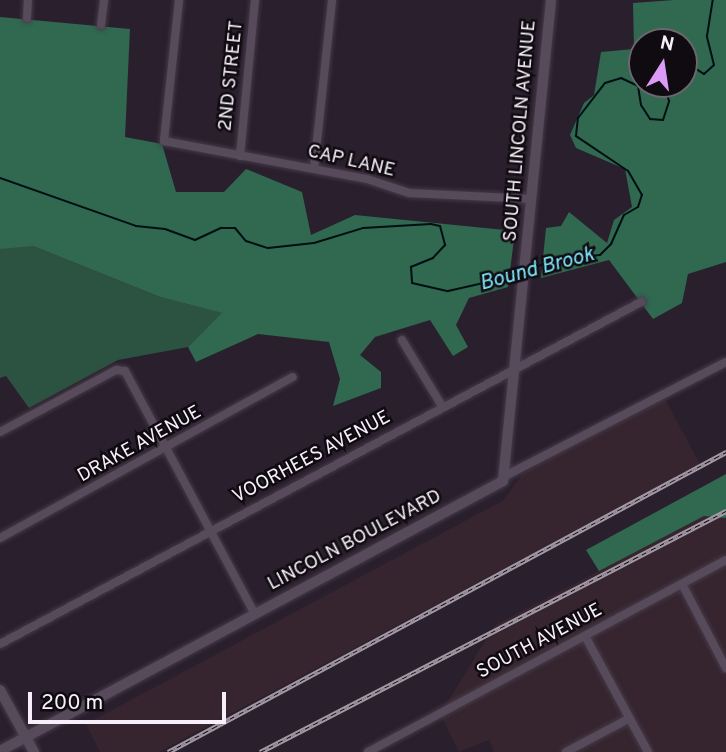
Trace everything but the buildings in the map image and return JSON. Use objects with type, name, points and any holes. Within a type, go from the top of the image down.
[{"type":"street","points":[[27,18],[28,0]]},
{"type":"street","points":[[101,24],[104,0]]},
{"type":"street","name":"CAP LANE","points":[[179,0],[164,141],[314,169],[409,193],[532,199]]},
{"type":"street","name":"2ND STREET","points":[[240,156],[256,0]]},
{"type":"street","points":[[314,169],[332,0]]},
{"type":"street","name":"SOUTH LINCOLN AVENUE","points":[[506,475],[551,0]]},
{"type":"street","name":"VOORHEES AVENUE","points":[[0,644],[641,302]]},
{"type":"street","points":[[402,340],[442,407]]},
{"type":"street","name":"LINCOLN BOULEVARD","points":[[0,751],[506,475],[726,362]]},
{"type":"street","points":[[0,432],[116,370],[129,376],[255,614]]},
{"type":"street","name":"DRAKE AVENUE","points":[[0,538],[168,449],[293,377]]},
{"type":"street","name":"SOUTH AVENUE","points":[[368,752],[726,560]]},
{"type":"street","points":[[682,584],[726,668]]},
{"type":"street","points":[[585,636],[648,752]]},
{"type":"street","points":[[0,690],[34,752]]},
{"type":"street","points":[[566,752],[630,718]]},
{"type":"shaded area","points":[[664,397],[700,464],[159,752],[100,752],[86,724],[504,500],[523,473]]},
{"type":"shaded area","points":[[704,516],[726,518],[726,752],[494,752],[489,740],[459,752],[440,714],[495,625]]},
{"type":"green space","points":[[726,0],[726,262],[688,274],[682,303],[653,319],[609,260],[541,278],[546,228],[561,226],[569,212],[607,243],[614,220],[632,207],[625,169],[576,148],[570,135],[584,103],[594,95],[601,52],[628,50],[628,98],[698,98],[698,28],[634,28],[633,3]]},
{"type":"green space","points":[[0,17],[130,29],[125,137],[162,144],[176,192],[224,192],[246,169],[302,192],[311,235],[355,215],[515,231],[508,287],[469,298],[456,325],[468,347],[453,356],[430,320],[375,337],[360,355],[381,372],[381,388],[333,406],[340,379],[329,342],[258,334],[196,362],[188,347],[222,313],[160,297],[33,246],[0,249]]},
{"type":"green space","points":[[8,246],[33,246],[160,297],[223,313],[188,347],[118,360],[29,408],[6,376],[0,378],[0,249]]},
{"type":"green space","points":[[726,474],[726,518],[704,516],[599,571],[586,550]]},
{"type":"waterway","name":"Bound Brook","points":[[698,70],[704,74],[714,65],[707,36],[713,0]]},
{"type":"waterway","name":"Bound Brook","points":[[527,271],[551,261],[600,255],[611,244],[624,215],[638,207],[642,195],[628,171],[576,136],[578,118],[605,83],[621,78],[628,81]]},
{"type":"waterway","name":"Bound Brook","points":[[640,98],[650,119],[663,120],[668,98]]},
{"type":"waterway","name":"Bound Brook","points":[[0,178],[136,226],[165,229],[195,240],[221,228],[235,228],[246,241],[268,248],[314,243],[363,228],[431,224],[440,226],[445,245],[433,258],[411,267],[412,283],[448,291],[519,275]]},
{"type":"railway","points":[[168,752],[726,452]]},
{"type":"railway","points":[[260,752],[726,511]]}]
